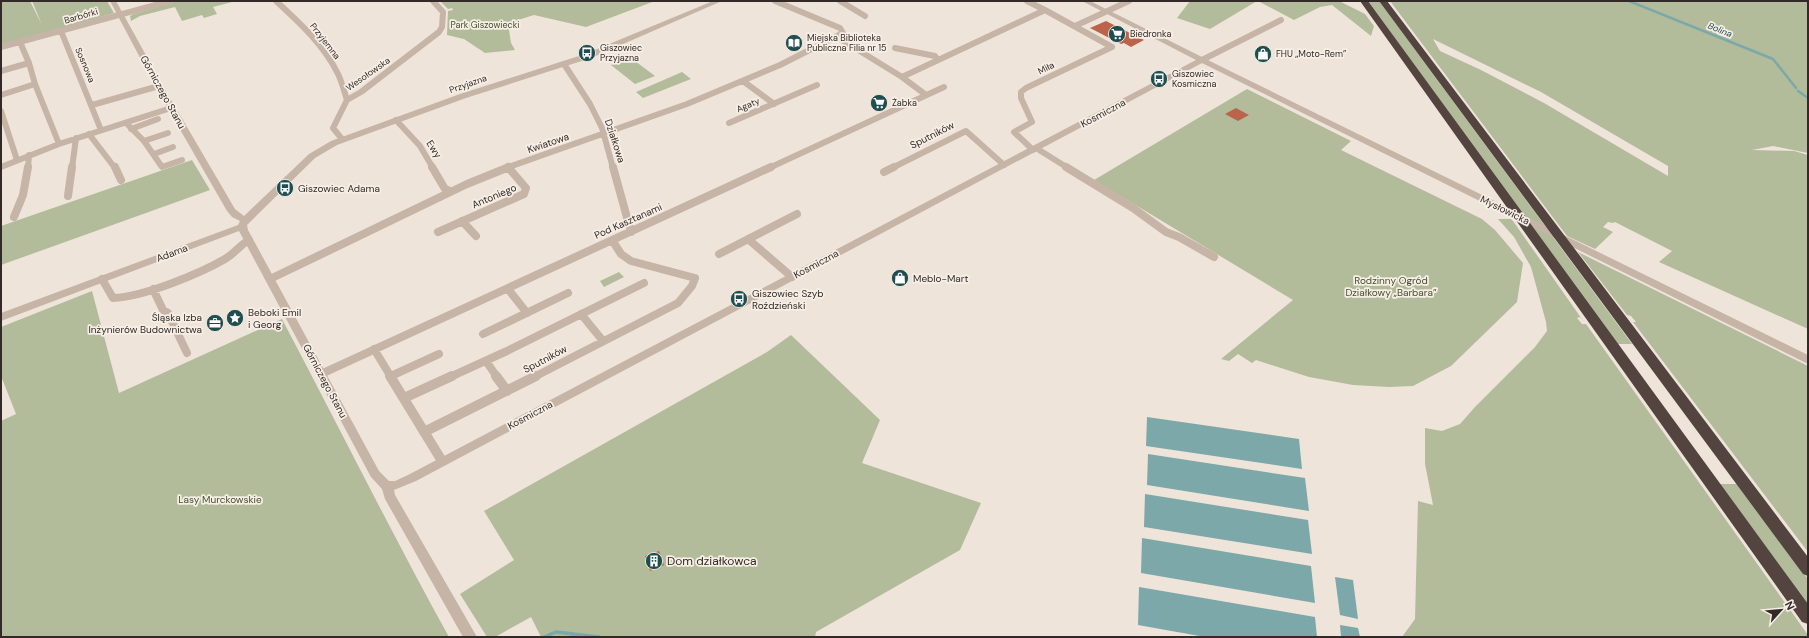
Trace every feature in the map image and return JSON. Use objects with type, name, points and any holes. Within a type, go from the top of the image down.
[{"type":"highway","points":[[1364,1],[1808,617]]},
{"type":"highway","points":[[1383,1],[1808,568]]},
{"type":"street","name":"Górniczego Stanu","points":[[113,1],[171,108],[233,213],[243,223],[249,240],[380,483],[387,486],[389,496],[470,637]]},
{"type":"street","name":"Barbórki","points":[[1,48],[170,1]]},
{"type":"street","name":"Przyjemna","points":[[276,1],[302,25],[327,55],[339,75],[347,100]]},
{"type":"street","name":"Wesołowska","points":[[342,139],[333,128],[347,100],[361,92],[437,35],[442,27],[443,12],[433,1]]},
{"type":"street","name":"Przyjazna","points":[[243,223],[312,156],[342,139],[489,87],[564,64],[609,48],[719,1]]},
{"type":"street","points":[[776,1],[842,30],[843,33],[837,37],[902,77],[926,95]]},
{"type":"street","points":[[840,1],[865,16]]},
{"type":"street","name":"Miła","points":[[1027,1],[1112,47],[1026,88],[1021,92],[1021,98],[1032,122],[1014,132],[1034,149]]},
{"type":"street","name":"Mysłowicka","points":[[1085,1],[1808,360]]},
{"type":"street","points":[[1075,26],[1129,1]]},
{"type":"street","points":[[902,77],[1045,10]]},
{"type":"street","points":[[1202,60],[1281,20]]},
{"type":"street","name":"Sosnowa","points":[[61,31],[102,130]]},
{"type":"street","name":"Kwiatowa","points":[[270,279],[450,192],[508,167],[687,104],[743,81],[837,37]]},
{"type":"street","points":[[20,42],[59,144]]},
{"type":"street","points":[[895,48],[935,56],[938,60]]},
{"type":"street","name":"Kosmiczna","points":[[387,486],[397,485],[1202,60]]},
{"type":"street","points":[[1,71],[29,63]]},
{"type":"street","name":"Działkowa","points":[[564,64],[590,104],[604,134],[631,232]]},
{"type":"street","name":"Agaty","points":[[743,81],[774,104]]},
{"type":"street","points":[[1,95],[35,84]]},
{"type":"street","name":"Agaty","points":[[729,123],[817,85]]},
{"type":"street","points":[[92,105],[159,86]]},
{"type":"street","name":"Pod Kasztanami","points":[[321,374],[944,87]]},
{"type":"street","points":[[1,167],[76,138],[171,108]]},
{"type":"street","points":[[1,111],[17,160]]},
{"type":"street","points":[[131,129],[158,119]]},
{"type":"street","name":"Ewy","points":[[396,120],[420,146],[445,189],[450,192]]},
{"type":"street","points":[[126,123],[144,141],[162,167],[182,160]]},
{"type":"street","name":"Sputników","points":[[884,172],[966,131],[1004,165]]},
{"type":"street","points":[[144,141],[168,133]]},
{"type":"street","points":[[89,134],[115,167],[121,180]]},
{"type":"street","points":[[68,196],[76,138]]},
{"type":"street","points":[[154,154],[173,147]]},
{"type":"street","points":[[1034,149],[1133,208],[1166,232],[1179,236],[1214,257]]},
{"type":"street","points":[[14,217],[18,211],[26,183],[29,155]]},
{"type":"street","name":"Antoniego","points":[[438,232],[524,194],[526,188],[508,167]]},
{"type":"street","points":[[719,254],[797,214]]},
{"type":"street","points":[[462,221],[476,236]]},
{"type":"street","name":"Adama","points":[[1,317],[243,223]]},
{"type":"street","points":[[748,239],[792,277]]},
{"type":"street","points":[[102,279],[113,298],[117,299],[153,289],[222,261],[249,240]]},
{"type":"street","name":"Sputników","points":[[424,432],[678,303],[692,286],[695,278],[631,261],[621,254],[612,240]]},
{"type":"street","points":[[404,398],[486,361],[644,283]]},
{"type":"street","points":[[153,289],[163,310],[168,313],[187,353]]},
{"type":"street","points":[[508,289],[527,313]]},
{"type":"street","points":[[483,334],[568,293]]},
{"type":"street","points":[[581,314],[603,341]]},
{"type":"street","points":[[374,349],[442,461]]},
{"type":"street","points":[[391,376],[439,354]]},
{"type":"street","points":[[486,361],[507,391]]},
{"type":"green space","points":[[1,1],[30,1],[42,25],[32,1],[107,1],[114,13],[1,46]]},
{"type":"green space","points":[[177,1],[236,1],[213,7],[217,14],[204,18],[202,15],[182,21],[175,7],[140,16],[131,21],[130,16],[134,14]]},
{"type":"green space","name":"Park Giszowiecki","points":[[440,1],[655,1],[586,27],[534,15],[518,20],[509,30],[511,43],[515,50],[485,53],[464,39],[447,35],[448,11],[453,10],[452,8],[448,9]]},
{"type":"green space","points":[[1190,1],[1257,1],[1210,29],[1177,18]]},
{"type":"green space","points":[[1258,1],[1339,1],[1365,14],[1374,26],[1371,36],[1332,5],[1320,7],[1294,20]]},
{"type":"green space","points":[[1368,1],[1379,1],[1632,344],[1616,344]]},
{"type":"green space","points":[[1390,1],[1808,1],[1808,153],[1773,146],[1752,150],[1794,151],[1808,155],[1808,329],[1659,262],[1672,251],[1615,222],[1608,222],[1603,227],[1613,232],[1595,249],[1567,236]],"holes":[[[1433,39],[1541,92],[1668,166],[1668,176],[1544,103],[1481,70],[1440,51]]]},
{"type":"green space","points":[[631,58],[655,76],[635,84],[611,65]]},
{"type":"green space","points":[[682,72],[691,79],[643,98],[636,92]]},
{"type":"green space","name":"Rodzinny Ogród Działkowy „Barbara”","points":[[1247,89],[1351,141],[1341,150],[1482,219],[1495,230],[1523,263],[1517,302],[1451,366],[1413,386],[1389,387],[1353,385],[1309,377],[1256,360],[1252,363],[1238,354],[1229,361],[1221,359],[1293,300],[1094,180]]},
{"type":"green space","points":[[192,160],[210,190],[1,265],[1,226]]},
{"type":"green space","points":[[1498,219],[1511,219],[1513,221],[1584,322],[1580,317],[1577,318],[1582,324],[1586,324],[1808,637],[1402,637],[1415,619],[1418,501],[1433,505],[1425,464],[1425,428],[1442,431],[1460,424],[1535,347],[1547,331],[1546,322],[1531,267],[1514,237]]},
{"type":"green space","points":[[1578,252],[1808,366],[1808,552],[1633,322],[1636,322],[1631,316],[1627,315]]},
{"type":"green space","points":[[619,272],[624,277],[604,287],[600,281]]},
{"type":"green space","name":"Lasy Murckowskie","points":[[92,291],[119,393],[282,319],[427,598],[449,637],[1,637],[1,421],[16,414],[1,376],[1,327]]},
{"type":"green space","points":[[791,335],[880,420],[862,463],[981,503],[960,550],[816,632],[815,637],[541,637],[531,617],[495,637],[487,637],[460,594],[514,560],[484,511],[767,352]]},
{"type":"green space","points":[[1720,484],[1737,484],[1808,579],[1808,606]]},
{"type":"water","points":[[1147,417],[1299,439],[1302,469],[1146,446]]},
{"type":"water","points":[[1148,454],[1305,478],[1309,511],[1147,485]]},
{"type":"water","points":[[1145,494],[1308,520],[1312,554],[1144,527]]},
{"type":"water","points":[[1142,538],[1311,566],[1315,603],[1141,573]]},
{"type":"water","points":[[1335,577],[1353,580],[1358,619],[1340,615]]},
{"type":"water","points":[[1139,587],[1315,617],[1317,637],[1205,637],[1138,625]]},
{"type":"water","points":[[1340,625],[1358,628],[1360,637],[1341,637]]},
{"type":"building","name":"Biedronka","points":[[1106,21],[1144,40],[1131,47],[1124,43],[1121,44],[1090,28]]},
{"type":"building","points":[[1236,108],[1249,115],[1238,121],[1225,114]]},
{"type":"building","name":"Dom działkowca","points":[[659,551],[664,565],[650,571],[645,556]]},
{"type":"waterway","name":"Bolina","points":[[1629,1],[1773,59],[1796,88]]},
{"type":"waterway","name":"Bolina","points":[[1798,91],[1808,98]]},
{"type":"waterway","points":[[544,637],[556,632],[599,637]]},
{"type":"place","name":"Biedronka","points":[[1117,34]]},
{"type":"place","name":"Miejska Biblioteka Publiczna Filia nr 15","points":[[794,43]]},
{"type":"place","name":"Giszowiec Przyjazna","points":[[587,53]]},
{"type":"place","name":"FHU „Moto-Rem”","points":[[1263,54]]},
{"type":"place","name":"Giszowiec Kosmiczna","points":[[1159,79]]},
{"type":"place","name":"Żabka","points":[[879,103]]},
{"type":"place","name":"Giszowiec Adama","points":[[285,188]]},
{"type":"place","name":"Meblo-Mart","points":[[900,278]]},
{"type":"place","name":"Giszowiec Szyb Roździeński","points":[[739,299]]},
{"type":"place","name":"Beboki Emil i Georg","points":[[235,318]]},
{"type":"place","name":"Śląska Izba Inżynierów Budownictwa","points":[[215,323]]},
{"type":"place","name":"Dom działkowca","points":[[654,561]]}]
